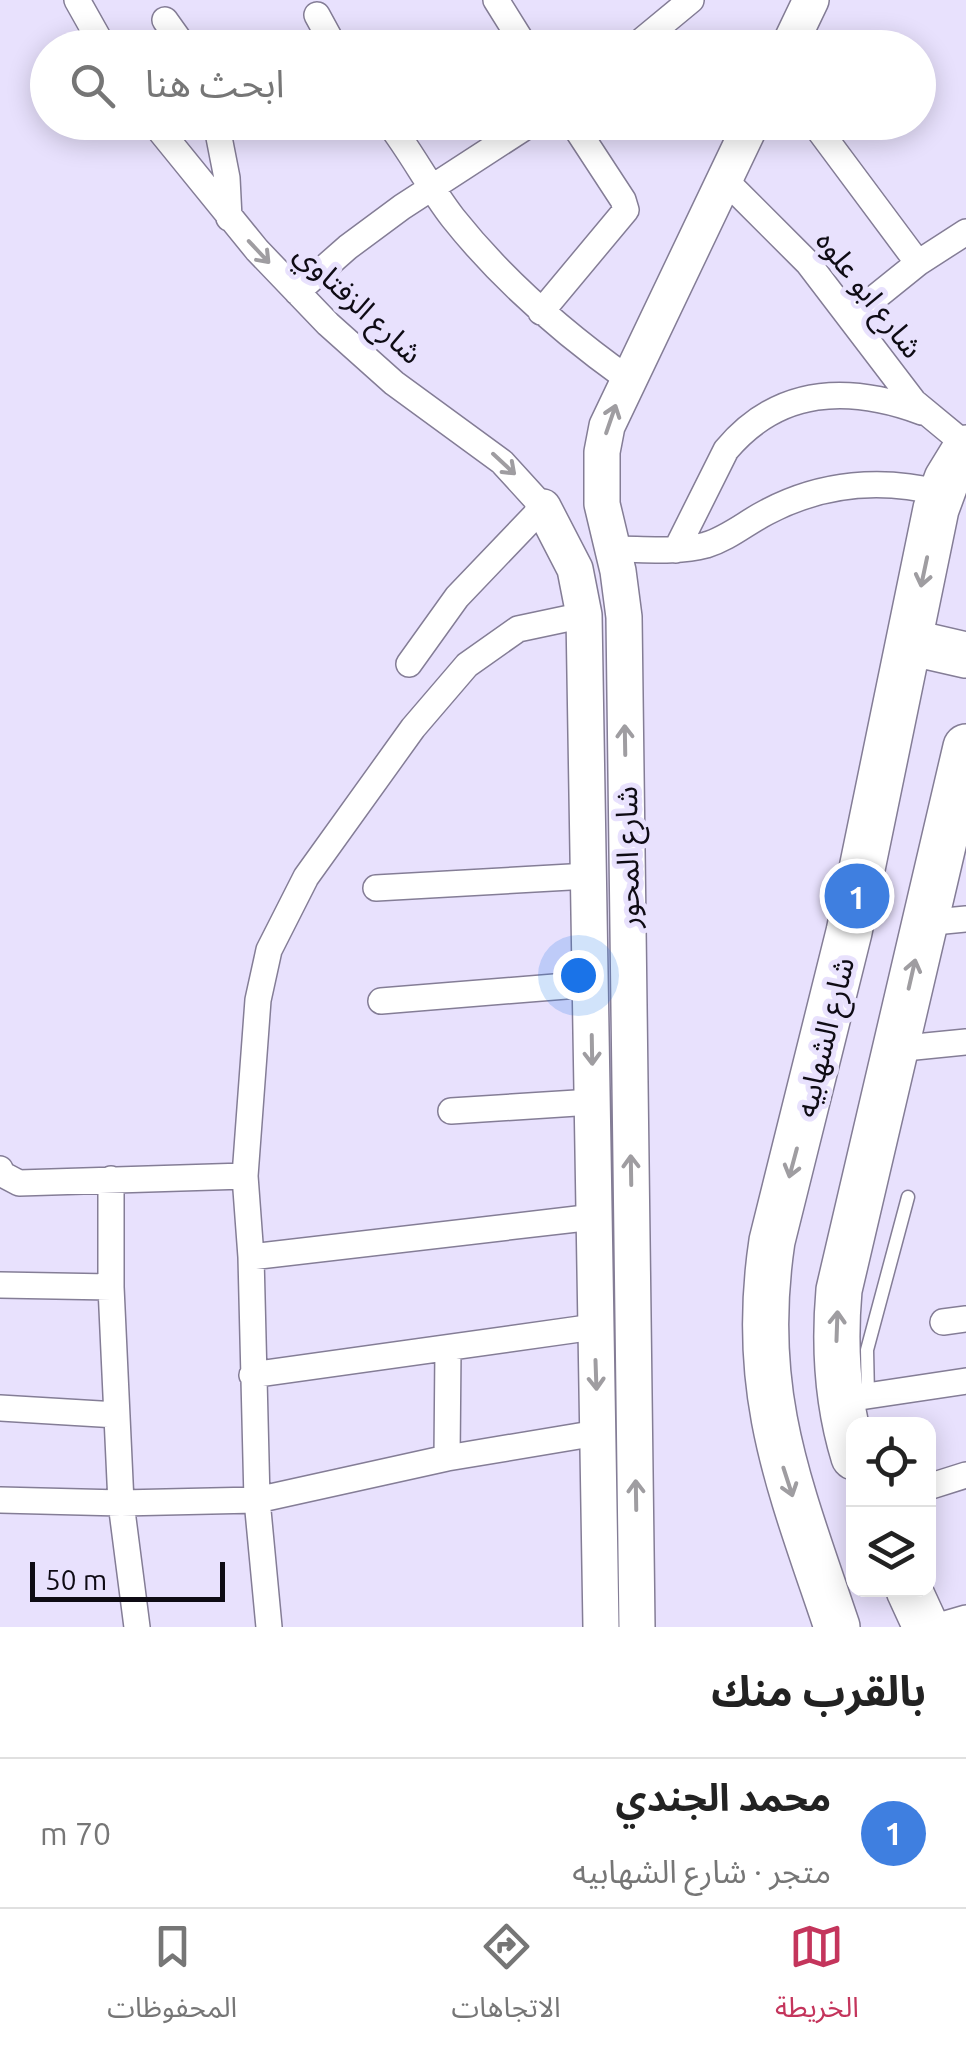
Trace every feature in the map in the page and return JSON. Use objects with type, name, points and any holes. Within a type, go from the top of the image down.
[{"type":"highway","name":"شارع الشهابيه","points":[[837,1627],[775,1434],[765,1370],[764,1305],[772,1241],[823,1049],[941,493],[966,447]]},
{"type":"highway","points":[[909,642],[966,655]]},
{"type":"highway","points":[[854,1417],[854,1398],[836,1327],[840,1290],[894,1048],[945,921],[966,746]]},
{"type":"highway","points":[[913,1597],[926,1627]]},
{"type":"main road","points":[[797,30],[811,0]]},
{"type":"main road","name":"شارع المحور","points":[[637,1627],[624,617],[602,504],[602,452],[607,426],[628,378],[744,140]]},
{"type":"main road","name":"شارع المحور","points":[[543,507],[575,569],[584,615],[600,1627]]},
{"type":"main road","points":[[588,872],[627,869]]},
{"type":"main road","points":[[599,1540],[636,1540]]},
{"type":"street","points":[[77,0],[94,30]]},
{"type":"street","points":[[496,0],[515,30]]},
{"type":"street","points":[[655,30],[691,0]]},
{"type":"street","points":[[317,15],[325,30]]},
{"type":"street","points":[[165,20],[172,30]]},
{"type":"street","name":"شارع الزفتاوي","points":[[168,140],[229,218],[297,292],[394,383],[502,462],[543,507]]},
{"type":"street","points":[[220,140],[229,218]]},
{"type":"street","points":[[400,140],[431,187],[494,266],[541,312],[628,378]]},
{"type":"street","points":[[297,292],[348,248],[431,187],[505,140]]},
{"type":"street","points":[[541,312],[626,210],[584,140]]},
{"type":"street","points":[[826,140],[918,264]]},
{"type":"street","name":"شارع ابو علوه","points":[[725,180],[800,254],[851,316],[902,388],[966,447]]},
{"type":"street","points":[[851,316],[966,232]]},
{"type":"street","points":[[676,550],[716,466],[738,436],[766,414],[800,400],[840,395],[884,400],[926,414]]},
{"type":"street","points":[[613,549],[676,550],[710,544],[786,502],[836,488],[889,484],[941,493]]},
{"type":"street","points":[[409,664],[457,597],[543,507]]},
{"type":"street","points":[[269,1627],[257,1500],[251,1257],[244,1176],[258,1000],[269,950],[306,876],[413,728],[467,665],[518,629],[584,615]]},
{"type":"street","points":[[376,888],[588,872]]},
{"type":"street","points":[[381,1001],[591,984]]},
{"type":"street","points":[[894,1048],[966,1042]]},
{"type":"street","points":[[451,1111],[592,1102]]},
{"type":"street","points":[[0,1169],[18,1183],[244,1176]]},
{"type":"street","points":[[111,1179],[110,1287],[121,1503],[137,1627]]},
{"type":"street","points":[[251,1257],[594,1217]]},
{"type":"street","points":[[0,1286],[110,1287]]},
{"type":"street","points":[[252,1375],[594,1327]]},
{"type":"street","points":[[447,1458],[448,1349]]},
{"type":"street","points":[[854,1398],[966,1380]]},
{"type":"street","points":[[0,1408],[117,1415]]},
{"type":"street","points":[[0,1500],[257,1500],[447,1458],[597,1433]]},
{"type":"street","points":[[936,1484],[966,1475]]},
{"type":"street","points":[[936,1627],[966,1618]]},
{"type":"lane","points":[[854,1398],[866,1373],[869,1342],[908,1196]]},
{"type":"place","name":"محمد الجندي","points":[[857,896]]}]
